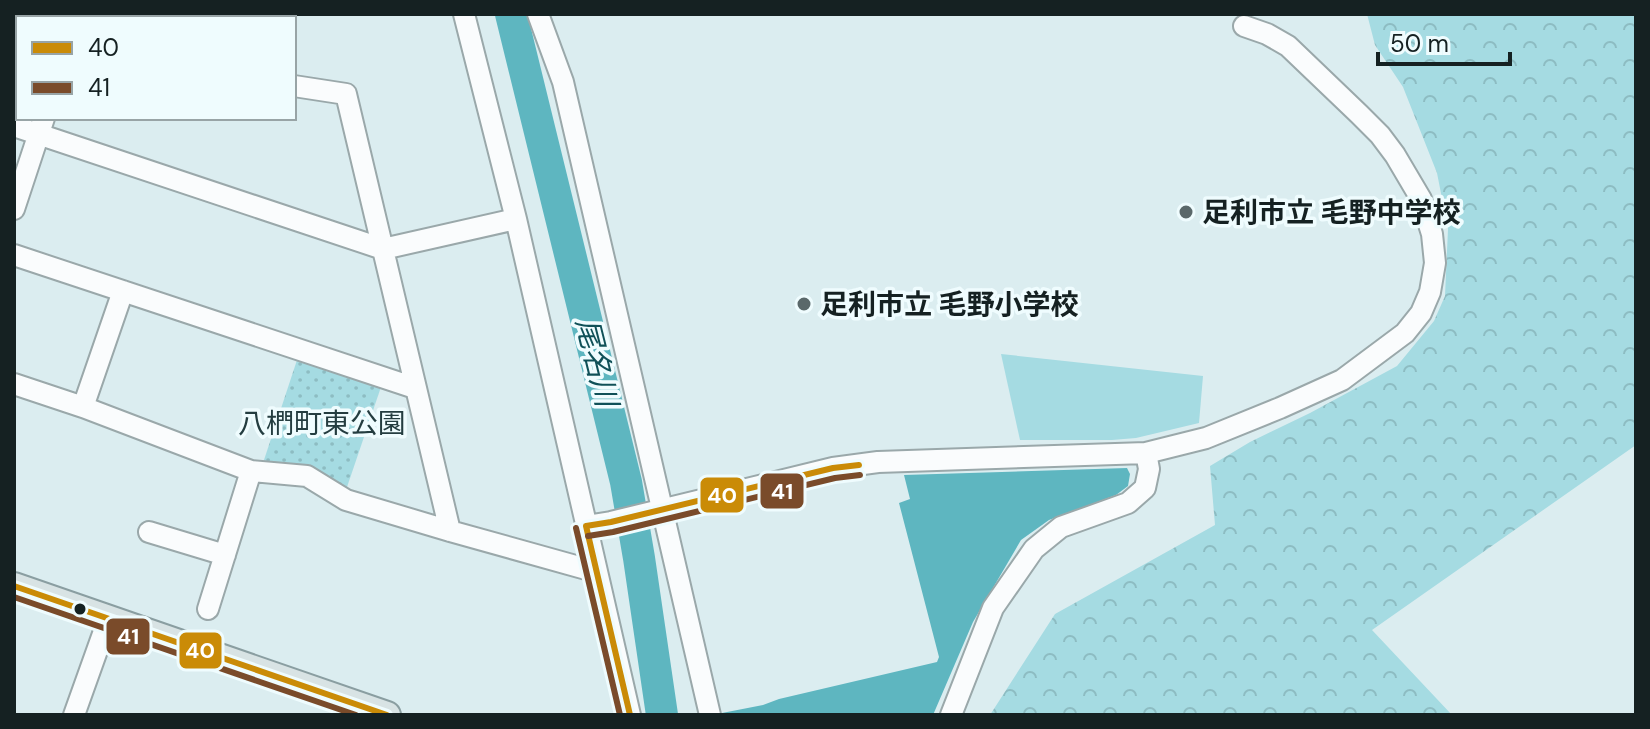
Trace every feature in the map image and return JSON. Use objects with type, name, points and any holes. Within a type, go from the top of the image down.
[{"type":"main road","points":[[14,586],[373,712]]},
{"type":"street","points":[[464,14],[516,219],[630,715]]},
{"type":"street","points":[[538,14],[563,82],[653,510],[710,715]]},
{"type":"street","points":[[586,526],[833,468],[878,462],[1146,453],[1206,438],[1342,380],[1405,333],[1421,313],[1430,292],[1435,263],[1432,234],[1421,199],[1380,135],[1288,46],[1244,26]]},
{"type":"street","points":[[296,86],[346,94],[450,531]]},
{"type":"street","points":[[14,126],[41,126],[383,249],[516,219]]},
{"type":"street","points":[[14,209],[41,126]]},
{"type":"street","points":[[14,255],[415,388]]},
{"type":"street","points":[[83,407],[123,291]]},
{"type":"street","points":[[14,384],[251,471],[307,476],[346,500],[597,572]]},
{"type":"street","points":[[951,715],[993,608],[1034,549],[1061,527],[1128,503],[1145,488],[1149,469],[1146,453]]},
{"type":"street","points":[[208,609],[251,471]]},
{"type":"street","points":[[149,532],[225,555]]},
{"type":"street","points":[[74,715],[109,617]]},
{"type":"green space","points":[[1367,14],[1636,14],[1636,445],[1372,630],[1452,715],[990,715],[1055,614],[1215,525],[1210,466],[1397,366],[1434,321],[1445,296],[1448,229],[1437,173],[1403,87],[1375,45]]},
{"type":"green space","points":[[1001,354],[1203,376],[1199,423],[1136,438],[1020,440]]},
{"type":"green space","name":"八椚町東公園","points":[[298,357],[382,384],[346,490],[263,463]]},
{"type":"shaded area","points":[[1127,468],[1130,474],[1128,486],[1116,495],[1049,520],[1021,540],[973,622],[933,715],[723,715],[937,662],[939,657],[899,503],[910,499],[904,475]]},
{"type":"waterway","name":"尾名川","points":[[511,14],[626,482],[662,715]]},
{"type":"transit line","name":"40","points":[[586,526],[833,468],[859,465]]},
{"type":"transit line","name":"41","points":[[588,536],[835,478],[860,475]]},
{"type":"transit line","name":"40","points":[[586,526],[630,715]]},
{"type":"transit line","name":"41","points":[[576,528],[620,715]]},
{"type":"transit line","name":"40","points":[[14,586],[387,715]]},
{"type":"transit line","name":"41","points":[[14,597],[356,715]]},
{"type":"place","name":"足利市立 毛野中学校","points":[[1186,212]]},
{"type":"place","name":"足利市立 毛野小学校","points":[[804,304]]}]
